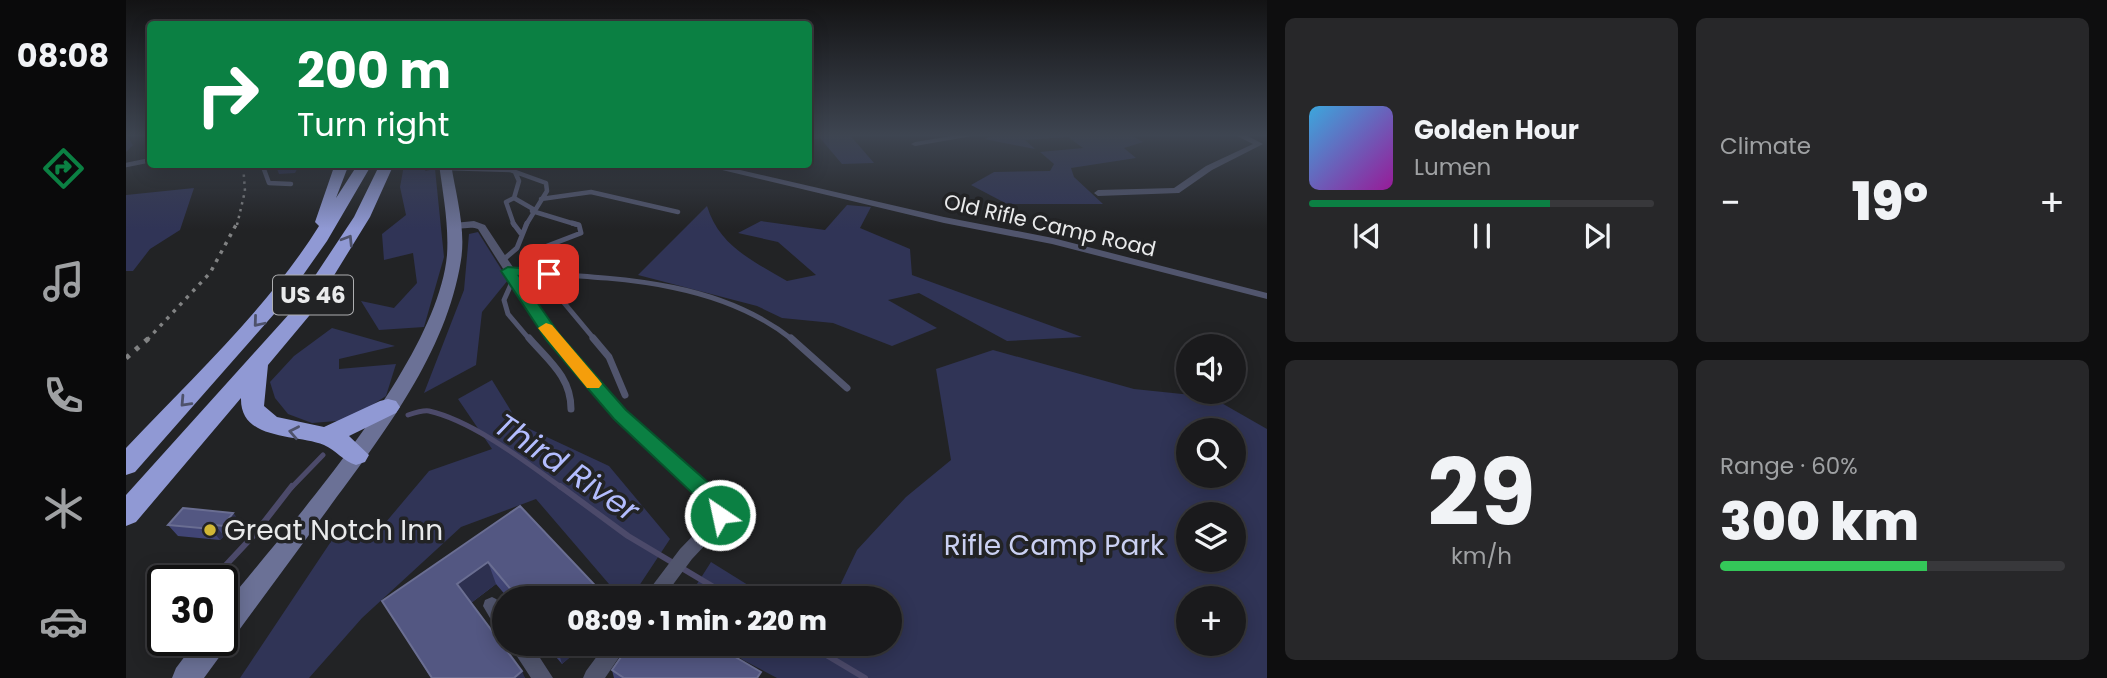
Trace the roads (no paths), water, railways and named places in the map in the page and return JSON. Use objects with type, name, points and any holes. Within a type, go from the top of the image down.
[{"type":"highway","points":[[318,241],[339,168]]},
{"type":"highway","name":"US 46","points":[[126,465],[252,328],[318,241],[363,168]]},
{"type":"highway","name":"US 46","points":[[126,514],[267,355],[336,260],[362,217],[385,168]]},
{"type":"highway","points":[[267,355],[251,387],[251,401],[262,420],[280,429],[327,436],[356,455]]},
{"type":"highway","points":[[327,436],[388,407]]},
{"type":"street","points":[[1098,193],[1176,191],[1215,166]]},
{"type":"street","points":[[238,610],[356,455],[419,357],[439,314],[450,276],[454,226],[445,168]]},
{"type":"street","name":"Old Rifle Camp Road","points":[[718,168],[944,220],[1042,239],[1267,296]]},
{"type":"street","points":[[454,226],[474,224],[482,227],[553,338],[620,414],[720,509],[718,522],[685,554],[661,586]]},
{"type":"street","points":[[186,678],[203,656]]},
{"type":"street","points":[[527,656],[543,678]]},
{"type":"street","points":[[593,678],[609,656]]},
{"type":"lane","points":[[263,168],[269,183],[291,184]]},
{"type":"lane","points":[[489,168],[535,175],[546,183],[547,191],[533,210],[517,248],[503,260]]},
{"type":"lane","points":[[515,172],[519,181],[514,198],[506,202],[514,226],[522,235]]},
{"type":"lane","points":[[541,199],[591,192],[678,212]]},
{"type":"lane","points":[[514,198],[533,210],[579,226],[581,233],[576,237],[542,248],[549,274]]},
{"type":"lane","points":[[540,274],[609,357],[625,395]]},
{"type":"lane","points":[[571,409],[571,391],[566,381],[508,314],[504,300],[511,276],[549,274],[609,278],[712,297],[748,309],[825,364],[847,388]]},
{"type":"waterway","name":"Third River","points":[[408,415],[429,411],[463,424],[481,433],[562,488]]},
{"type":"waterway","name":"Third River","points":[[291,488],[323,455]]},
{"type":"waterway","name":"Third River","points":[[226,565],[254,535],[292,486]]},
{"type":"waterway","name":"Third River","points":[[560,486],[628,536],[712,586]]},
{"type":"waterway","name":"Third River","points":[[828,656],[865,678]]},
{"type":"railway","points":[[237,225],[245,191],[243,168]]},
{"type":"railway","points":[[148,339],[210,273],[237,223]]},
{"type":"railway","points":[[126,358],[148,339]]},
{"type":"place","name":"Great Notch Inn","points":[[210,530]]},
{"type":"park label","name":"Rifle Camp Park","points":[[1054,545]]}]
